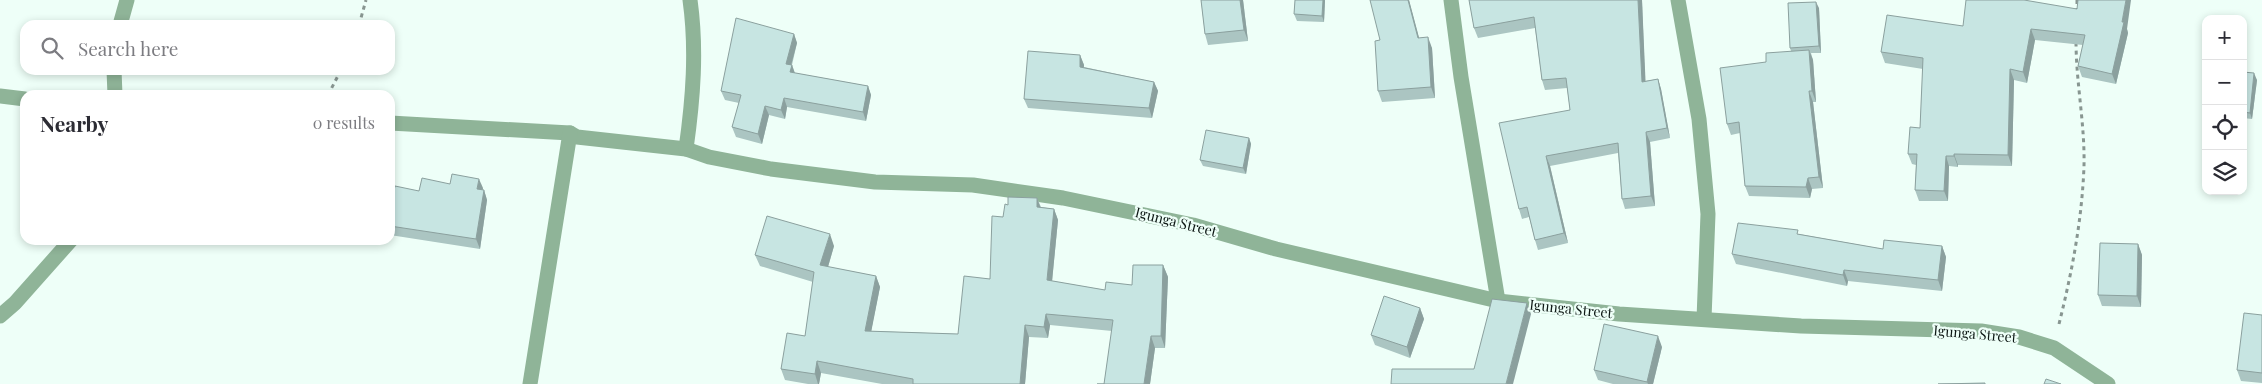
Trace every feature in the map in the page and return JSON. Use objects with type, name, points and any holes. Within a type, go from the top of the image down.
[{"type":"street","points":[[122,20],[128,0]]},
{"type":"street","points":[[686,149],[693,94],[694,22],[690,0]]},
{"type":"street","points":[[1452,0],[1461,77],[1498,301]]},
{"type":"street","points":[[1678,0],[1699,120],[1708,214],[1704,319]]},
{"type":"street","points":[[114,75],[115,90]]},
{"type":"street","points":[[0,96],[20,98]]},
{"type":"street","name":"Igunga Street","points":[[395,123],[570,133],[577,137],[686,149],[709,156],[771,169],[866,181],[974,185],[1023,191],[1108,206],[1193,225],[1286,252],[1498,301],[1619,314],[1801,326],[1981,331],[2019,337],[2054,348],[2108,384]]},
{"type":"street","points":[[530,384],[570,133]]},
{"type":"street","points":[[0,316],[15,303],[67,245]]},
{"type":"path","points":[[361,20],[366,0]]},
{"type":"path","points":[[2077,0],[2077,18]]},
{"type":"path","points":[[2054,348],[2077,246],[2082,199],[2084,164],[2076,73],[2076,36]]},
{"type":"path","points":[[331,90],[338,75]]},
{"type":"building","points":[[1201,0],[1240,0],[1244,30],[1205,34]]},
{"type":"building","points":[[1295,0],[1323,0],[1322,16],[1294,14]]},
{"type":"building","points":[[1370,0],[1408,0],[1418,38],[1428,37],[1431,87],[1378,91],[1375,41],[1380,40]]},
{"type":"building","points":[[1469,0],[1638,0],[1642,82],[1658,79],[1667,128],[1646,132],[1651,196],[1622,199],[1618,143],[1546,156],[1564,233],[1535,240],[1527,207],[1519,209],[1499,123],[1570,110],[1566,78],[1542,80],[1534,17],[1474,28]]},
{"type":"building","points":[[1966,0],[2024,0],[2077,9],[2078,0],[2126,0],[2122,22],[2124,22],[2112,74],[2078,66],[2085,35],[2031,29],[2023,72],[2010,69],[2008,155],[1954,154],[1954,156],[1946,156],[1944,191],[1915,190],[1917,154],[1908,154],[1910,127],[1920,128],[1923,58],[1881,52],[1887,15],[1963,26]]},
{"type":"building","points":[[1816,2],[1819,46],[1790,48],[1788,3]]},
{"type":"building","points":[[736,18],[794,34],[786,64],[792,65],[790,72],[868,86],[863,112],[784,98],[781,110],[765,106],[758,134],[732,127],[741,95],[721,91]]},
{"type":"building","points":[[1809,50],[1812,91],[1809,91],[1819,177],[1808,178],[1806,187],[1745,186],[1739,122],[1727,124],[1720,68],[1766,62],[1766,53]]},
{"type":"building","points":[[1028,51],[1080,55],[1080,67],[1154,82],[1149,108],[1024,99]]},
{"type":"building","points":[[2247,72],[2254,73],[2250,113],[2247,113]]},
{"type":"building","points":[[1206,130],[1249,138],[1243,168],[1200,160]]},
{"type":"building","points":[[452,174],[479,179],[477,189],[484,190],[476,239],[395,227],[395,186],[419,191],[422,178],[450,184]]},
{"type":"building","points":[[1008,197],[1037,198],[1037,207],[1054,209],[1047,280],[1105,290],[1106,282],[1132,285],[1133,265],[1163,265],[1161,336],[1151,336],[1144,384],[1104,384],[1113,320],[1046,314],[1044,327],[1025,325],[1020,384],[913,384],[913,379],[817,361],[815,374],[781,369],[787,333],[805,336],[814,272],[755,255],[767,216],[830,234],[820,265],[876,276],[865,331],[958,334],[964,276],[990,279],[992,216],[1003,217],[1005,204],[1008,205]]},
{"type":"building","points":[[1738,223],[1798,230],[1797,234],[1883,249],[1884,240],[1942,246],[1938,280],[1844,270],[1843,275],[1732,254]]},
{"type":"building","points":[[2100,243],[2138,244],[2137,296],[2098,295]]},
{"type":"building","points":[[1384,296],[1420,308],[1407,347],[1371,335]]},
{"type":"building","points":[[1492,299],[1527,303],[1506,384],[1391,384],[1392,369],[1474,369]]},
{"type":"building","points":[[2244,313],[2262,315],[2262,373],[2237,370]]},
{"type":"building","points":[[1604,324],[1658,336],[1647,382],[1594,370]]},
{"type":"building","points":[[2046,379],[2061,384],[2044,384]]},
{"type":"building","points":[[1985,383],[1985,384],[1938,384]]}]
